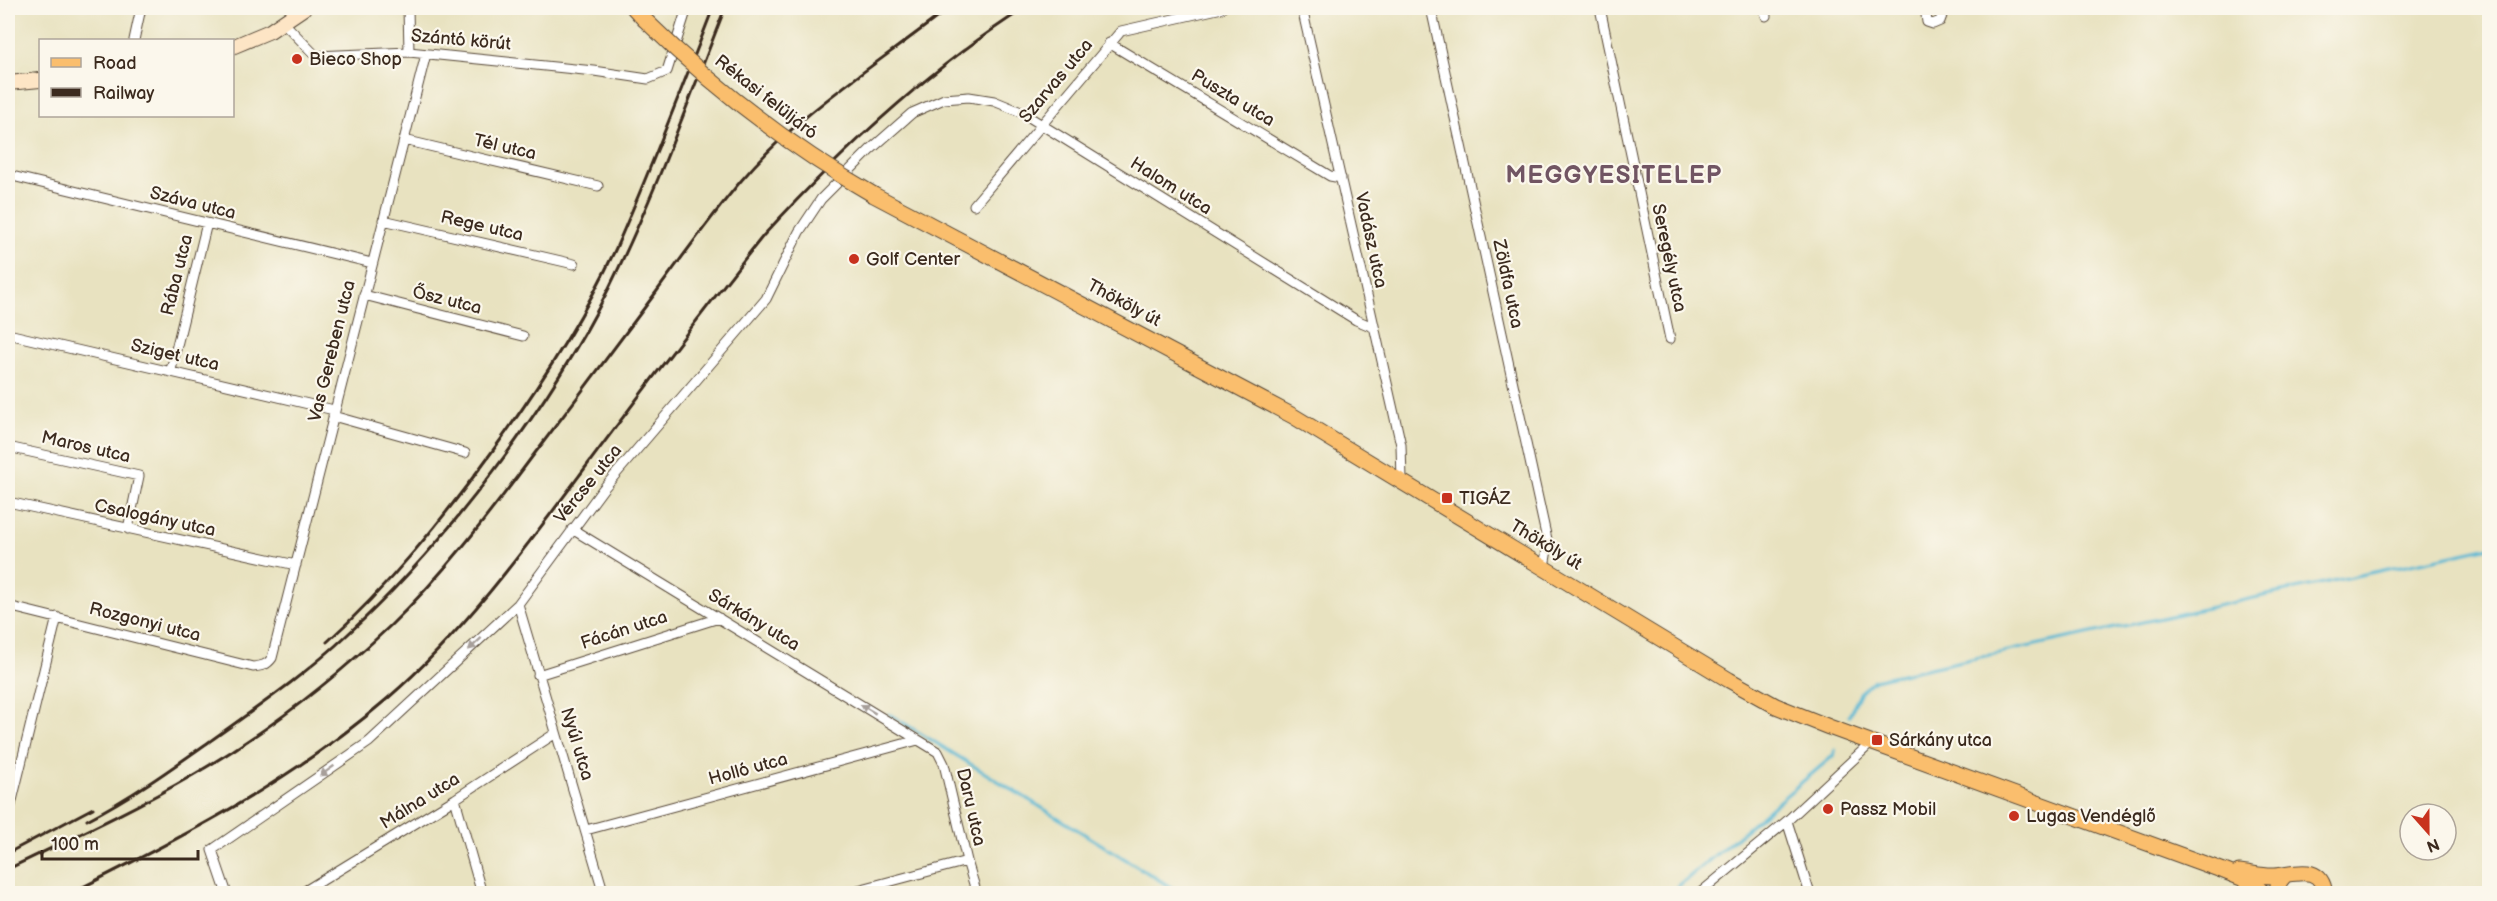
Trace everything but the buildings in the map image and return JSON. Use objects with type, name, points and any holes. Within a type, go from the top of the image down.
[{"type":"main road","name":"Rékasi felüljáró","points":[[639,13],[689,62],[790,143],[874,195]]},
{"type":"main road","name":"Thököly út","points":[[874,195],[1172,350],[1293,416],[1729,680],[1776,706],[2224,870],[2249,881],[2265,894]]},
{"type":"main road","name":"Thököly út","points":[[2224,870],[2268,876],[2285,875],[2298,871],[2312,874],[2322,883],[2326,892]]},
{"type":"main road","points":[[2224,870],[2247,894]]},
{"type":"main road","points":[[2275,894],[2285,875]]},
{"type":"street","points":[[134,39],[141,8]]},
{"type":"street","points":[[234,46],[284,22],[304,8]]},
{"type":"street","points":[[408,8],[409,52]]},
{"type":"street","name":"Szarvas utca","points":[[974,205],[1121,31],[1222,8]]},
{"type":"street","name":"Vadász utca","points":[[1302,8],[1401,446],[1402,480]]},
{"type":"street","name":"Zöldfa utca","points":[[1431,8],[1548,544],[1544,567]]},
{"type":"street","name":"Seregély utca","points":[[1600,8],[1670,339]]},
{"type":"street","points":[[1925,8],[1927,22],[1933,24],[1940,21],[1943,13],[1939,8]]},
{"type":"street","name":"Szántó körút","points":[[284,22],[316,56],[409,52],[594,71],[648,79],[667,71],[687,9]]},
{"type":"street","name":"Puszta utca","points":[[1109,43],[1330,176],[1341,178]]},
{"type":"street","name":"Vas Gereben utca","points":[[272,658],[426,54]]},
{"type":"street","points":[[8,82],[39,80]]},
{"type":"street","name":"Halom utca","points":[[944,99],[969,97],[994,101],[1021,112],[1356,320],[1373,327]]},
{"type":"street","name":"Vércse utca","points":[[227,894],[212,850],[369,742],[518,604],[572,529],[611,480],[766,299],[799,232],[821,199],[870,150],[912,113],[944,99]]},
{"type":"street","name":"Tél utca","points":[[404,140],[598,186]]},
{"type":"street","name":"Száva utca","points":[[8,175],[372,263]]},
{"type":"street","name":"Rege utca","points":[[383,220],[574,264]]},
{"type":"street","name":"Rába utca","points":[[171,370],[207,223]]},
{"type":"street","name":"Ősz utca","points":[[364,296],[523,336]]},
{"type":"street","name":"Sziget utca","points":[[8,334],[171,370],[334,413],[465,453]]},
{"type":"street","name":"Maros utca","points":[[8,447],[139,476],[128,529]]},
{"type":"street","name":"Csalogány utca","points":[[8,502],[296,565]]},
{"type":"street","name":"Sárkány utca","points":[[572,529],[918,740]]},
{"type":"street","name":"Nyúl utca","points":[[518,604],[604,894]]},
{"type":"street","name":"Rozgonyi utca","points":[[8,606],[253,667],[262,666],[272,658]]},
{"type":"street","points":[[8,817],[57,617]]},
{"type":"street","name":"Fácán utca","points":[[538,675],[719,618]]},
{"type":"street","name":"Málna utca","points":[[300,894],[455,799],[556,733]]},
{"type":"street","name":"Holló utca","points":[[586,830],[918,740]]},
{"type":"street","name":"Daru utca","points":[[918,740],[938,752],[944,764],[967,861],[978,894]]},
{"type":"street","points":[[1699,894],[1787,821],[1872,743]]},
{"type":"street","points":[[455,799],[482,894]]},
{"type":"street","points":[[1787,821],[1810,894]]},
{"type":"street","points":[[843,894],[967,861]]},
{"type":"waterway","points":[[1849,716],[1860,693],[1874,680],[2490,547]]},
{"type":"waterway","points":[[889,714],[1182,894]]},
{"type":"waterway","points":[[1669,894],[1833,756],[1835,750]]},
{"type":"railway","points":[[327,642],[372,598],[434,527],[508,429],[558,354],[589,302],[616,248],[713,8]]},
{"type":"railway","points":[[87,820],[136,792],[182,761],[315,663],[384,599],[458,517],[526,427],[584,334],[609,288],[656,184],[725,8]]},
{"type":"railway","points":[[8,869],[148,800],[219,759],[296,706],[390,626],[447,566],[482,523],[698,236],[763,156],[840,89],[949,8]]},
{"type":"railway","points":[[69,894],[194,829],[274,782],[351,728],[415,673],[467,619],[515,561],[671,353],[763,236],[823,173],[886,113],[954,58],[1025,8]]},
{"type":"railway","points":[[8,853],[93,808]]},
{"type":"place","name":"Bieco Shop","points":[[297,59]]},
{"type":"place","name":"Golf Center","points":[[854,259]]},
{"type":"place","name":"TIGÁZ","points":[[1447,498]]},
{"type":"place","name":"Sárkány utca","points":[[1877,740]]},
{"type":"place","name":"Passz Mobil","points":[[1828,809]]},
{"type":"place","name":"Lugas Vendéglő","points":[[2014,816]]},
{"type":"district","name":"MEGGYESITELEP","points":[[1614,175]]}]
